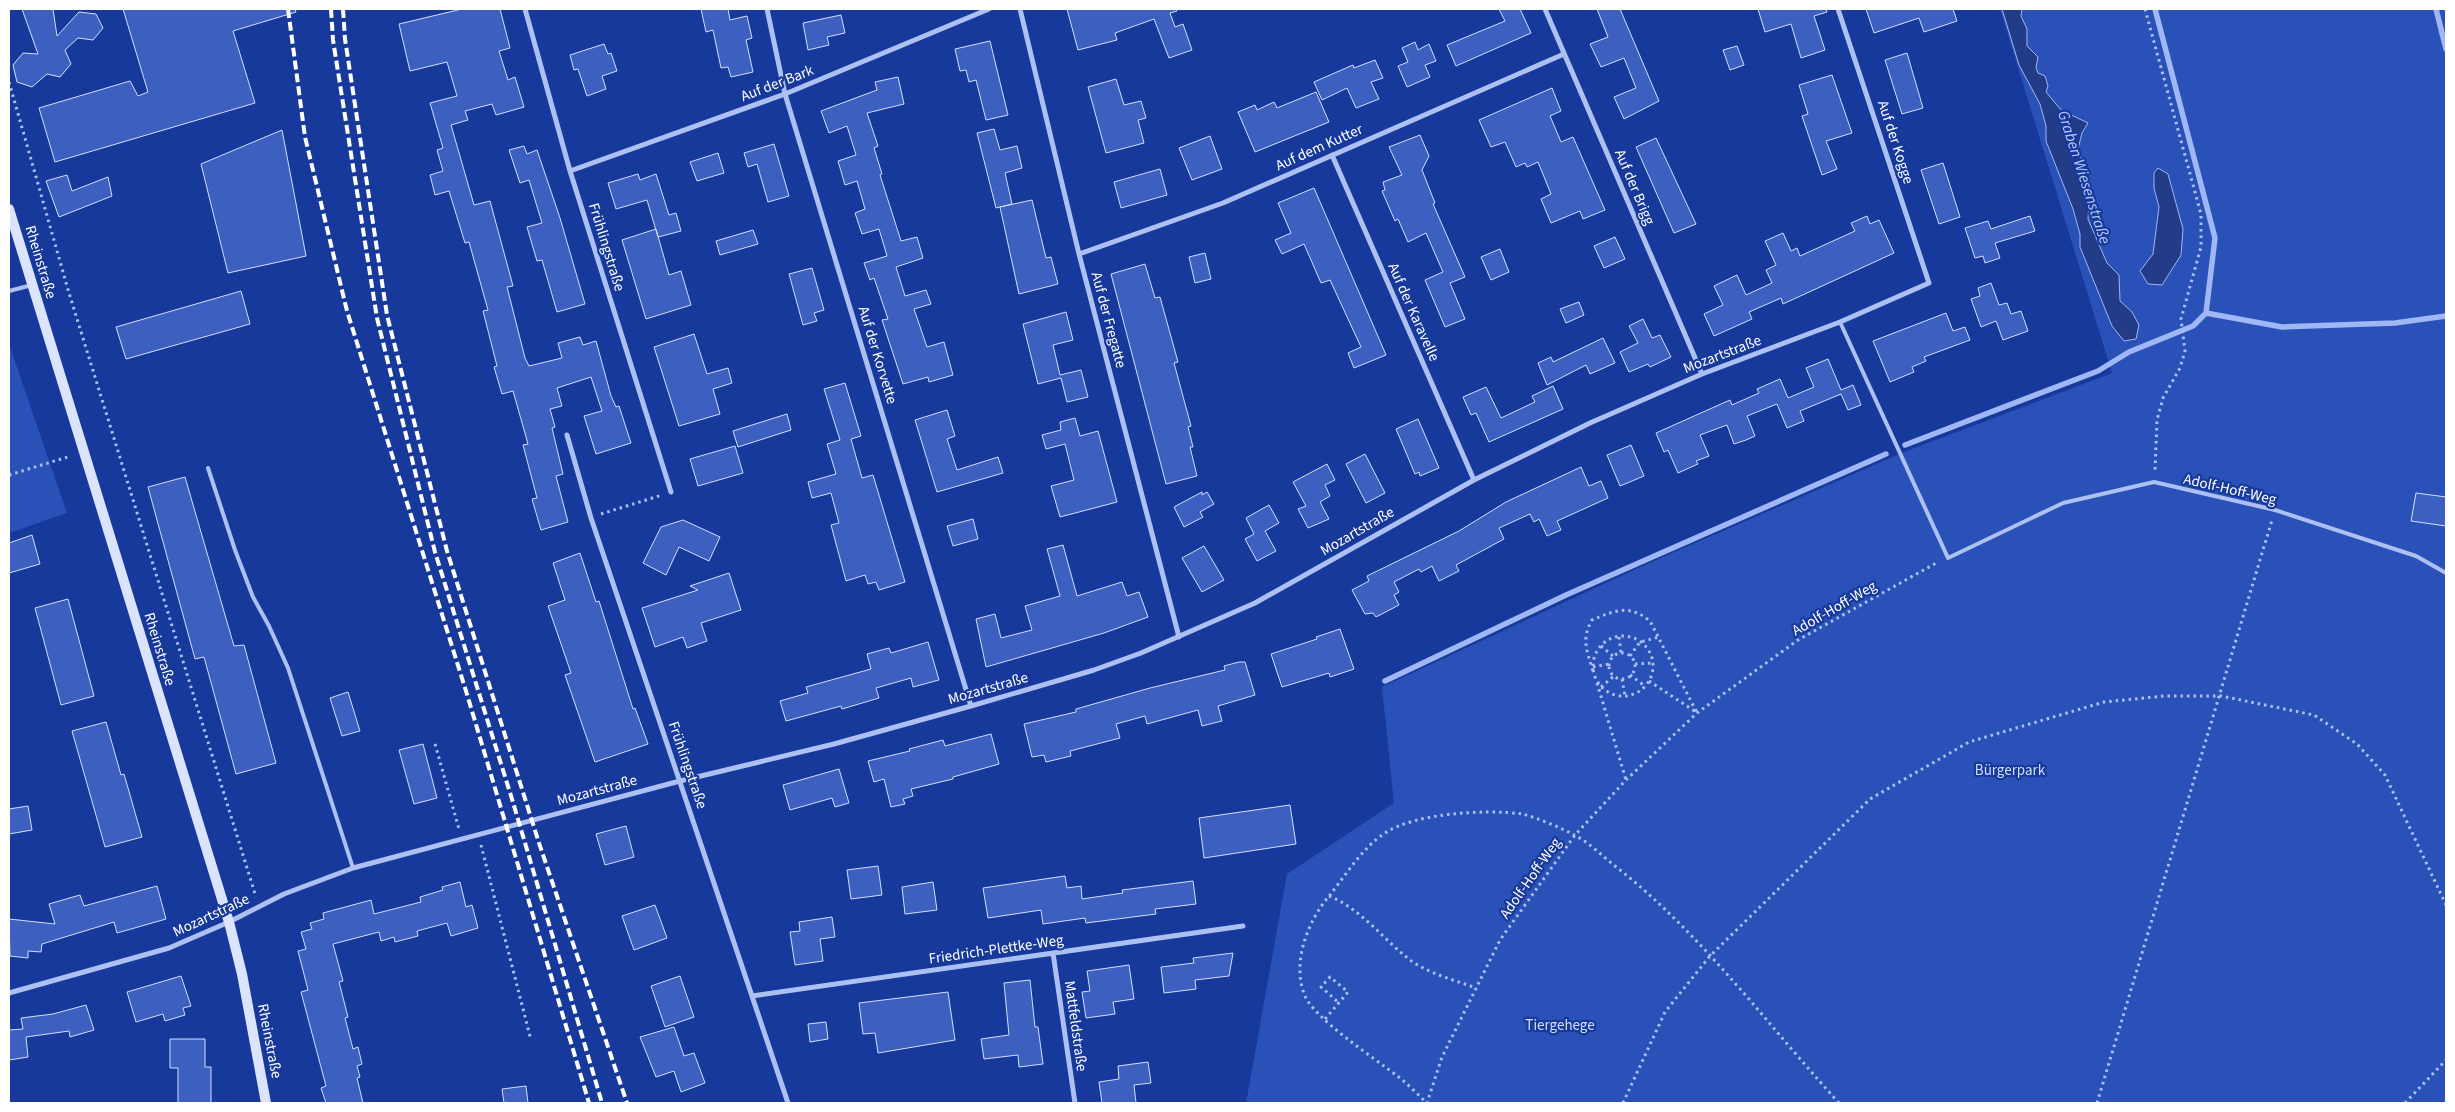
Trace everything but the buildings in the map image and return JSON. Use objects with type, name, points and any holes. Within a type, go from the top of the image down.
[{"type":"main road","name":"Rheinstraße","points":[[9,208],[229,922],[242,974],[266,1103]]},
{"type":"street","name":"Frühlingstraße","points":[[525,9],[570,171],[671,492]]},
{"type":"street","name":"Auf der Korvette","points":[[767,9],[785,94],[972,706]]},
{"type":"street","name":"Auf der Bark","points":[[570,171],[785,94],[989,9]]},
{"type":"street","name":"Auf der Fregatte","points":[[1020,9],[1080,254],[1179,637]]},
{"type":"street","name":"Auf der Brigg","points":[[1545,9],[1702,374]]},
{"type":"street","name":"Auf der Kogge","points":[[1838,9],[1929,283]]},
{"type":"street","name":"Auf dem Kutter","points":[[1080,254],[1223,203],[1564,54]]},
{"type":"street","name":"Auf der Karavelle","points":[[1332,155],[1474,480]]},
{"type":"street","name":"Mozartstraße","points":[[9,993],[169,948],[229,922],[284,894],[353,868],[680,781],[834,744],[1094,670],[1179,637],[1255,603],[1474,480],[1590,423],[1702,374],[1840,322],[1929,283]]},
{"type":"street","name":"Frühlingstraße","points":[[567,435],[591,518],[788,1103]]},
{"type":"street","name":"Friedrich-Plettke-Weg","points":[[752,996],[1243,926]]},
{"type":"street","name":"Mattfeldstraße","points":[[1053,953],[1074,1103]]},
{"type":"lane","points":[[9,291],[32,285]]},
{"type":"lane","points":[[1840,322],[1948,558]]},
{"type":"lane","points":[[208,468],[235,550],[253,597],[269,626],[288,668],[353,868]]},
{"type":"lane","name":"Adolf-Hoff-Weg","points":[[1948,558],[2063,503],[2154,482],[2275,510],[2416,556],[2446,573]]},
{"type":"path","points":[[2145,9],[2201,214],[2201,247],[2181,319],[2185,351],[2180,368],[2162,398],[2157,420],[2154,482]]},
{"type":"path","points":[[9,82],[72,302],[259,907]]},
{"type":"path","points":[[9,475],[84,453]]},
{"type":"path","points":[[591,518],[671,492]]},
{"type":"path","points":[[2097,1103],[2221,696],[2275,510]]},
{"type":"path","name":"Adolf-Hoff-Weg","points":[[1427,1103],[1442,1058],[1500,940],[1575,835],[1626,780],[1697,713],[1798,640],[1948,558]]},
{"type":"path","points":[[1626,780],[1586,648],[1585,632],[1592,620],[1624,609],[1639,612],[1650,621],[1697,713]]},
{"type":"path","points":[[1630,656],[1640,642],[1659,636]]},
{"type":"path","points":[[1619,637],[1621,653]]},
{"type":"path","points":[[1593,669],[1594,659],[1601,646],[1619,637],[1630,637],[1640,642],[1650,654],[1653,663],[1649,681],[1636,693],[1625,696],[1608,693],[1596,680]]},
{"type":"path","points":[[1601,646],[1613,656]]},
{"type":"path","points":[[1593,669],[1609,664],[1613,656],[1621,653],[1630,656],[1635,664]]},
{"type":"path","points":[[1635,664],[1653,663]]},
{"type":"path","points":[[1609,664],[1614,676],[1622,679],[1630,675],[1635,664]]},
{"type":"path","points":[[1630,675],[1645,686]]},
{"type":"path","points":[[1601,687],[1614,676]]},
{"type":"path","points":[[1622,679],[1625,696]]},
{"type":"path","points":[[1649,681],[1697,713]]},
{"type":"path","points":[[1623,1103],[1665,1012],[1710,956],[1870,799],[1969,742],[2104,702],[2164,696],[2221,696],[2314,715],[2358,744],[2384,775],[2446,905]]},
{"type":"path","points":[[435,744],[462,840]]},
{"type":"path","points":[[1427,1103],[1396,1075],[1374,1060],[1317,1013],[1305,997],[1300,968],[1308,930],[1316,911],[1368,849],[1385,833],[1419,820],[1469,812],[1523,814],[1575,835],[1647,891],[1710,956],[1839,1103]]},
{"type":"path","points":[[479,835],[530,1040]]},
{"type":"path","points":[[1329,896],[1338,900],[1367,922],[1421,967],[1476,988]]},
{"type":"path","points":[[1326,1019],[1348,992],[1330,977],[1321,987],[1339,1002]]},
{"type":"path","points":[[2405,1103],[2446,1060]]},
{"type":"green space","name":"Bürgerpark","points":[[2000,9],[2446,9],[2446,1103],[1246,1103],[1287,874],[1394,803],[1382,687],[1647,564],[1904,452],[2112,373]]},
{"type":"green space","points":[[9,344],[67,513],[9,533]]},
{"type":"water","name":"Graben Wiesenstraße","points":[[2002,9],[2022,9],[2021,16],[2027,29],[2027,46],[2038,57],[2036,68],[2038,73],[2045,76],[2048,86],[2046,92],[2061,110],[2088,123],[2082,133],[2078,149],[2083,169],[2090,184],[2088,219],[2107,263],[2119,275],[2120,301],[2132,312],[2139,325],[2136,339],[2124,341],[2112,326],[2080,247],[2080,234],[2073,209],[2046,141],[2046,126],[2040,104],[2019,65]]},
{"type":"water","points":[[2158,168],[2168,174],[2183,229],[2181,255],[2162,285],[2148,284],[2140,271],[2153,254],[2159,207],[2154,188],[2154,173]]},
{"type":"waterway","points":[[1905,445],[2098,371],[2129,352],[2193,326],[2206,313],[2215,238],[2155,9]]},
{"type":"waterway","points":[[2436,9],[2446,49]]},
{"type":"waterway","points":[[2206,313],[2282,327],[2395,323],[2446,316]]},
{"type":"waterway","points":[[1385,681],[1566,595],[1886,454]]},
{"type":"railway","points":[[288,9],[305,137],[347,311],[466,691],[589,1103]]},
{"type":"railway","points":[[331,9],[333,40],[377,318],[435,552],[512,799],[602,1103]]},
{"type":"railway","points":[[343,9],[345,39],[387,315],[447,551],[539,843],[627,1103]]},
{"type":"park label","name":"Tiergehege","points":[[1560,1025]]}]
